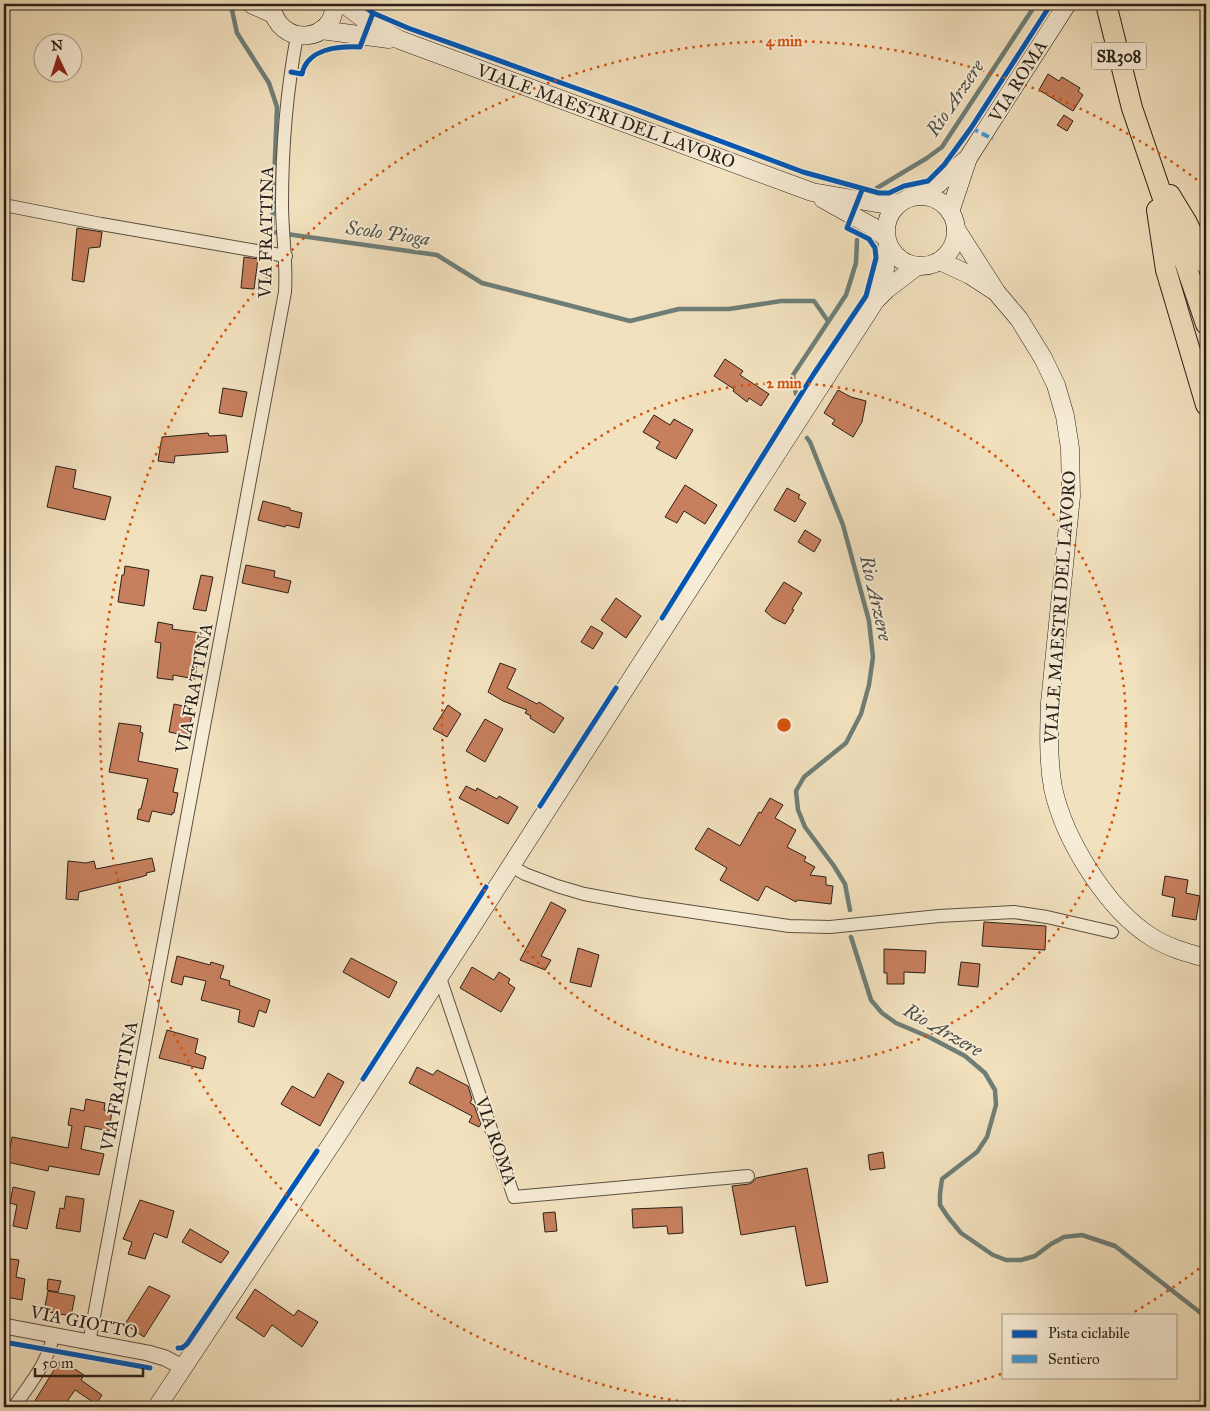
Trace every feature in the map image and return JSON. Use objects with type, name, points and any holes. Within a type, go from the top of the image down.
[{"type":"highway","name":"SR308","points":[[1106,4],[1132,108],[1206,324]]},
{"type":"highway","points":[[1150,162],[1187,223],[1206,264]]},
{"type":"highway","points":[[1150,162],[1166,270],[1206,405]]},
{"type":"main road","points":[[251,4],[272,9],[282,28],[297,36],[306,36],[322,30],[330,21],[334,4]]},
{"type":"main road","name":"VIALE MAESTRI DEL LAVORO","points":[[344,4],[369,23],[400,40],[812,192],[873,227],[887,242]]},
{"type":"main road","name":"VIA ROMA","points":[[950,212],[968,158],[1067,4]]},
{"type":"main road","name":"VIALE MAESTRI DEL LAVORO","points":[[322,30],[400,40]]},
{"type":"main road","name":"VIA ROMA","points":[[919,196],[938,184],[968,158]]},
{"type":"main road","name":"VIALE MAESTRI DEL LAVORO","points":[[812,192],[882,204],[899,203]]},
{"type":"main road","points":[[875,301],[884,276],[887,242],[886,225],[890,213],[899,203],[905,199],[919,196],[928,196],[937,200],[950,212],[956,229],[955,241],[949,252],[940,261],[925,266],[905,263],[895,256],[887,242]]},
{"type":"main road","name":"VIALE MAESTRI DEL LAVORO","points":[[956,229],[998,293],[1019,319],[1043,358],[1053,378],[1065,416],[1070,448],[1072,496],[1050,712],[1050,760],[1053,788],[1066,828],[1082,860],[1105,894],[1132,922],[1152,938],[1184,952],[1206,958]]},
{"type":"main road","name":"VIALE MAESTRI DEL LAVORO","points":[[940,261],[998,293]]},
{"type":"main road","points":[[157,1407],[440,978],[875,301],[887,289],[918,266]]},
{"type":"street","name":"VIA FRATTINA","points":[[89,1343],[286,292],[286,256],[283,240],[282,201],[287,98],[297,36]]},
{"type":"street","points":[[4,205],[286,256]]},
{"type":"street","points":[[512,866],[525,874],[584,894],[789,926],[830,927],[939,916],[1014,912],[1112,932]]},
{"type":"street","name":"VIA ROMA","points":[[440,978],[514,1197],[748,1176]]},
{"type":"street","name":"VIA GIOTTO","points":[[4,1326],[148,1353],[165,1358],[184,1368]]},
{"type":"street","points":[[14,1407],[45,1360],[50,1350],[53,1336]]},
{"type":"building","points":[[1048,74],[1059,81],[1062,77],[1080,88],[1078,91],[1083,95],[1073,111],[1039,90]]},
{"type":"building","points":[[1064,115],[1073,121],[1067,131],[1057,125]]},
{"type":"building","points":[[77,228],[102,232],[100,247],[89,248],[84,282],[72,280]]},
{"type":"building","points":[[244,257],[258,259],[254,289],[241,288]]},
{"type":"building","points":[[725,359],[743,371],[740,375],[769,394],[761,406],[749,398],[747,402],[733,391],[734,389],[714,376]]},
{"type":"building","points":[[223,388],[247,392],[242,417],[219,413]]},
{"type":"building","points":[[838,390],[851,397],[866,401],[862,422],[853,437],[832,424],[835,420],[824,413]]},
{"type":"building","points":[[654,415],[670,425],[674,419],[693,430],[676,459],[656,448],[660,442],[643,432]]},
{"type":"building","points":[[208,433],[209,436],[226,435],[228,452],[175,456],[174,463],[158,461],[162,437]]},
{"type":"building","points":[[56,466],[76,470],[73,488],[111,497],[105,520],[47,507]]},
{"type":"building","points":[[685,485],[717,505],[705,524],[684,511],[677,523],[665,517]]},
{"type":"building","points":[[787,488],[800,495],[798,498],[806,503],[795,522],[774,510]]},
{"type":"building","points":[[263,501],[302,513],[299,528],[286,525],[285,527],[258,520]]},
{"type":"building","points":[[805,530],[821,540],[814,552],[798,542]]},
{"type":"building","points":[[246,565],[275,571],[274,577],[291,581],[288,593],[242,583]]},
{"type":"building","points":[[125,566],[149,570],[144,606],[118,602]]},
{"type":"building","points":[[201,575],[213,577],[206,611],[193,609]]},
{"type":"building","points":[[784,582],[802,593],[785,624],[773,618],[765,611]]},
{"type":"building","points":[[616,598],[641,616],[626,638],[601,620]]},
{"type":"building","points":[[158,622],[173,625],[172,629],[201,633],[195,679],[173,675],[173,680],[157,678],[161,643],[155,642]]},
{"type":"building","points":[[591,626],[603,633],[593,649],[581,642]]},
{"type":"building","points":[[500,663],[516,669],[507,688],[537,704],[539,702],[564,718],[554,733],[530,718],[531,716],[525,713],[527,710],[503,701],[488,692]]},
{"type":"building","points":[[174,704],[193,708],[188,736],[169,732]]},
{"type":"building","points":[[448,705],[461,714],[447,737],[433,729]]},
{"type":"building","points":[[485,719],[503,729],[485,762],[466,751]]},
{"type":"building","points":[[119,723],[141,726],[140,732],[143,733],[138,761],[178,769],[173,792],[178,793],[172,815],[152,811],[149,822],[137,819],[148,779],[109,772]]},
{"type":"building","points":[[466,786],[476,791],[477,788],[497,799],[499,796],[518,807],[508,824],[459,798]]},
{"type":"building","points":[[770,798],[783,805],[775,818],[796,830],[787,847],[806,857],[804,861],[815,867],[810,875],[826,877],[826,885],[833,886],[831,904],[797,900],[796,902],[766,886],[758,901],[720,880],[727,868],[695,849],[708,828],[740,846],[759,812],[761,813]]},
{"type":"building","points":[[152,858],[155,871],[146,873],[147,875],[79,892],[78,900],[66,899],[68,861],[86,863],[94,861],[96,869]]},
{"type":"building","points":[[1165,876],[1188,880],[1186,893],[1200,896],[1196,920],[1172,916],[1175,898],[1162,895]]},
{"type":"building","points":[[551,902],[566,910],[541,956],[551,960],[545,970],[520,960]]},
{"type":"building","points":[[984,922],[1046,926],[1045,950],[982,946]]},
{"type":"building","points":[[578,948],[599,955],[591,987],[570,982]]},
{"type":"building","points":[[884,949],[926,951],[925,973],[904,972],[904,984],[887,984],[887,973],[884,973]]},
{"type":"building","points":[[177,956],[210,965],[211,962],[224,966],[220,978],[230,981],[229,985],[270,1000],[266,1013],[259,1010],[254,1027],[238,1022],[240,1010],[201,1000],[206,981],[184,976],[182,985],[171,982]]},
{"type":"building","points":[[351,958],[397,982],[389,998],[343,972]]},
{"type":"building","points":[[961,962],[980,964],[978,987],[958,985]]},
{"type":"building","points":[[472,967],[494,980],[499,972],[510,979],[508,983],[515,988],[501,1012],[460,988]]},
{"type":"building","points":[[167,1030],[198,1039],[195,1053],[206,1057],[203,1069],[159,1058]]},
{"type":"building","points":[[417,1067],[433,1075],[437,1070],[468,1086],[472,1099],[470,1103],[474,1105],[481,1124],[479,1127],[469,1122],[472,1116],[409,1083]]},
{"type":"building","points":[[328,1073],[344,1082],[320,1126],[281,1104],[292,1086],[314,1098]]},
{"type":"building","points":[[86,1099],[105,1103],[104,1110],[112,1111],[109,1131],[85,1126],[81,1149],[104,1154],[99,1175],[49,1166],[48,1171],[7,1162],[12,1137],[68,1148],[72,1126],[68,1125],[71,1108],[84,1111]]},
{"type":"building","points":[[883,1152],[885,1168],[870,1170],[868,1155]]},
{"type":"building","points":[[807,1168],[828,1282],[806,1286],[795,1226],[741,1235],[732,1186],[749,1184],[756,1178]]},
{"type":"building","points":[[13,1187],[35,1192],[27,1229],[13,1226],[17,1205],[10,1203]]},
{"type":"building","points":[[66,1196],[84,1199],[80,1232],[56,1228],[60,1208],[64,1209]]},
{"type":"building","points":[[140,1200],[174,1211],[167,1238],[154,1233],[145,1259],[128,1254],[132,1242],[123,1239]]},
{"type":"building","points":[[682,1207],[683,1233],[668,1234],[667,1226],[633,1228],[632,1209]]},
{"type":"building","points":[[555,1212],[557,1231],[545,1232],[543,1213]]},
{"type":"building","points":[[190,1229],[229,1252],[221,1263],[182,1242]]},
{"type":"building","points":[[4,1258],[19,1260],[16,1277],[25,1279],[22,1300],[6,1297],[4,1294]]},
{"type":"building","points":[[48,1279],[61,1281],[58,1292],[47,1290]]},
{"type":"building","points":[[149,1286],[170,1296],[144,1337],[125,1324]]},
{"type":"building","points":[[255,1289],[294,1316],[298,1310],[318,1322],[302,1347],[272,1325],[264,1337],[236,1318]]},
{"type":"building","points":[[48,1291],[75,1296],[71,1316],[44,1311]]},
{"type":"building","points":[[59,1362],[64,1362],[84,1375],[81,1380],[102,1395],[96,1404],[75,1390],[63,1407],[31,1407]]},
{"type":"waterway","name":"Rio Arzere","points":[[877,188],[942,147],[1036,4]]},
{"type":"waterway","name":"Scolo Pioga","points":[[232,10],[237,33],[269,83],[277,107],[272,232],[437,255],[482,283],[630,321],[679,309],[729,309],[781,301],[814,301],[828,321]]},
{"type":"waterway","name":"Scolo Pioga","points":[[796,394],[793,375],[846,295],[856,263],[857,240]]},
{"type":"waterway","name":"Rio Arzere","points":[[807,438],[843,525],[869,621],[873,657],[869,685],[861,714],[846,743],[804,777],[796,791],[798,810],[805,827],[845,884],[850,910]]},
{"type":"waterway","name":"Rio Arzere","points":[[851,937],[871,1000],[882,1013],[896,1023],[929,1037],[965,1056],[985,1073],[995,1090],[996,1105],[987,1137],[977,1152],[942,1179],[940,1205],[961,1233],[993,1255],[1006,1260],[1021,1260],[1035,1256],[1064,1237],[1082,1235],[1115,1246],[1206,1317]]},
{"type":"marked path","points":[[971,128],[993,139]]},
{"type":"cycle path","points":[[361,4],[373,13],[408,28],[803,172],[879,193],[889,193],[904,186],[928,181],[944,165],[971,128],[1051,4]]},
{"type":"cycle path","points":[[291,72],[302,74],[310,59],[325,51],[342,47],[360,47],[373,13]]},
{"type":"cycle path","points":[[662,618],[813,375],[866,296],[876,258],[875,248],[869,239],[847,228],[862,190]]},
{"type":"cycle path","points":[[540,806],[616,688]]},
{"type":"cycle path","points":[[363,1079],[486,887]]},
{"type":"cycle path","points":[[178,1348],[182,1348],[187,1344],[317,1151]]},
{"type":"cycle path","points":[[4,1342],[150,1368]]}]
